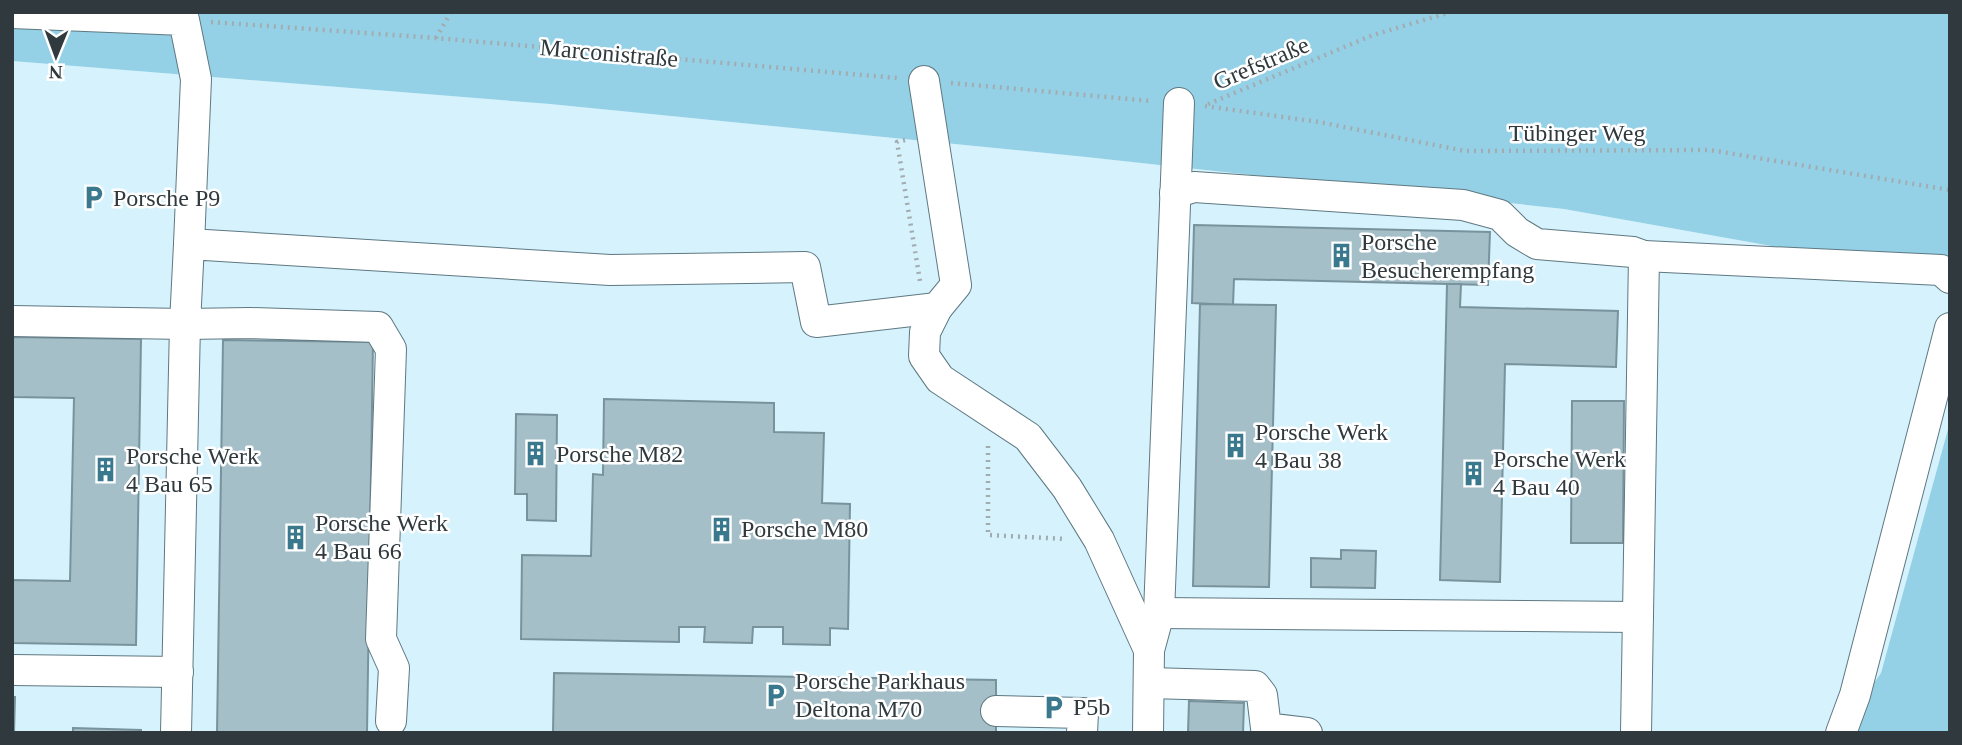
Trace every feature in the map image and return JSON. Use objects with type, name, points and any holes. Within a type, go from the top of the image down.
[{"type":"lane","points":[[12,13],[184,20],[196,79],[185,324],[176,733]]},
{"type":"lane","points":[[924,80],[956,285],[931,308],[925,332],[924,356],[940,379],[1028,437],[1067,488],[1099,540],[1149,650]]},
{"type":"lane","points":[[1148,733],[1149,650],[1159,613],[1175,193],[1192,104]]},
{"type":"lane","points":[[1175,193],[1194,187],[1463,205],[1500,215],[1517,232],[1536,244],[1633,252],[1644,256],[1941,270],[1950,278]]},
{"type":"lane","points":[[189,244],[610,270],[805,267],[817,322],[931,308]]},
{"type":"lane","points":[[1636,733],[1644,256]]},
{"type":"lane","points":[[12,321],[378,327],[391,349],[381,639],[394,668],[391,721]]},
{"type":"lane","points":[[1841,733],[1855,695],[1950,328]]},
{"type":"lane","points":[[1159,613],[1638,617]]},
{"type":"lane","points":[[12,670],[178,672]]},
{"type":"lane","points":[[1150,683],[1255,686],[1262,695],[1266,728],[1307,733]]},
{"type":"lane","points":[[996,711],[1083,713],[1082,733]]},
{"type":"path","points":[[436,38],[451,12]]},
{"type":"path","name":"Grefstraße","points":[[1192,104],[1373,35],[1451,12]]},
{"type":"path","name":"Marconistraße","points":[[184,20],[436,38],[1192,104]]},
{"type":"path","name":"Tübinger Weg","points":[[1192,104],[1320,122],[1465,151],[1710,150],[1950,190]]},
{"type":"path","points":[[897,142],[931,308]]},
{"type":"path","points":[[989,410],[988,535],[1099,540]]},
{"type":"shaded area","points":[[12,12],[1950,12],[1950,278],[1564,209],[1086,157],[550,104],[12,61]]},
{"type":"shaded area","points":[[12,61],[550,104],[1086,157],[1564,209],[1950,278],[1950,422],[1881,673],[1839,733],[12,733]]},
{"type":"shaded area","points":[[1950,422],[1950,733],[1839,733],[1881,673]]},
{"type":"building","name":"Porsche Besucherempfang","points":[[1194,225],[1490,232],[1488,285],[1234,279],[1233,305],[1192,303]]},
{"type":"building","name":"Porsche Werk 4 Bau 40","points":[[1447,284],[1461,284],[1460,307],[1618,311],[1616,367],[1505,364],[1500,582],[1440,580]]},
{"type":"building","name":"Porsche Werk 4 Bau 38","points":[[1200,304],[1276,305],[1269,587],[1193,586]]},
{"type":"building","name":"Porsche Werk 4 Bau 65","points":[[12,337],[141,339],[136,645],[12,643],[12,580],[70,581],[74,398],[12,397]]},
{"type":"building","name":"Porsche Werk 4 Bau 66","points":[[223,340],[373,342],[367,733],[217,733]]},
{"type":"building","name":"Porsche M80","points":[[604,399],[774,403],[774,432],[824,433],[822,503],[850,504],[848,629],[830,628],[830,645],[783,644],[783,627],[753,627],[752,643],[704,642],[705,627],[679,627],[679,642],[521,639],[522,555],[591,556],[593,474],[603,475]]},
{"type":"building","points":[[1572,401],[1624,401],[1623,543],[1571,543]]},
{"type":"building","name":"Porsche M82","points":[[516,414],[557,415],[556,521],[527,520],[527,494],[515,494]]},
{"type":"building","points":[[1341,550],[1376,551],[1375,588],[1311,587],[1311,558],[1341,559]]},
{"type":"building","name":"Porsche Parkhaus Deltona M70","points":[[554,673],[996,680],[996,733],[553,733]]},
{"type":"building","points":[[12,697],[15,697],[14,733],[12,733]]},
{"type":"building","points":[[1189,701],[1244,703],[1243,733],[1188,733]]},
{"type":"building","points":[[73,728],[141,730],[141,733],[73,733]]},
{"type":"place","name":"Porsche P9","points":[[93,198]]},
{"type":"place","name":"Porsche Besucherempfang","points":[[1341,256]]},
{"type":"place","name":"Porsche Werk 4 Bau 38","points":[[1235,446]]},
{"type":"place","name":"Porsche M82","points":[[536,454]]},
{"type":"place","name":"Porsche Werk 4 Bau 65","points":[[106,470]]},
{"type":"place","name":"Porsche Werk 4 Bau 40","points":[[1473,473]]},
{"type":"place","name":"Porsche M80","points":[[721,529]]},
{"type":"place","name":"Porsche Werk 4 Bau 66","points":[[295,537]]},
{"type":"place","name":"Porsche Parkhaus Deltona M70","points":[[775,695]]},
{"type":"place","name":"P5b","points":[[1053,707]]}]
